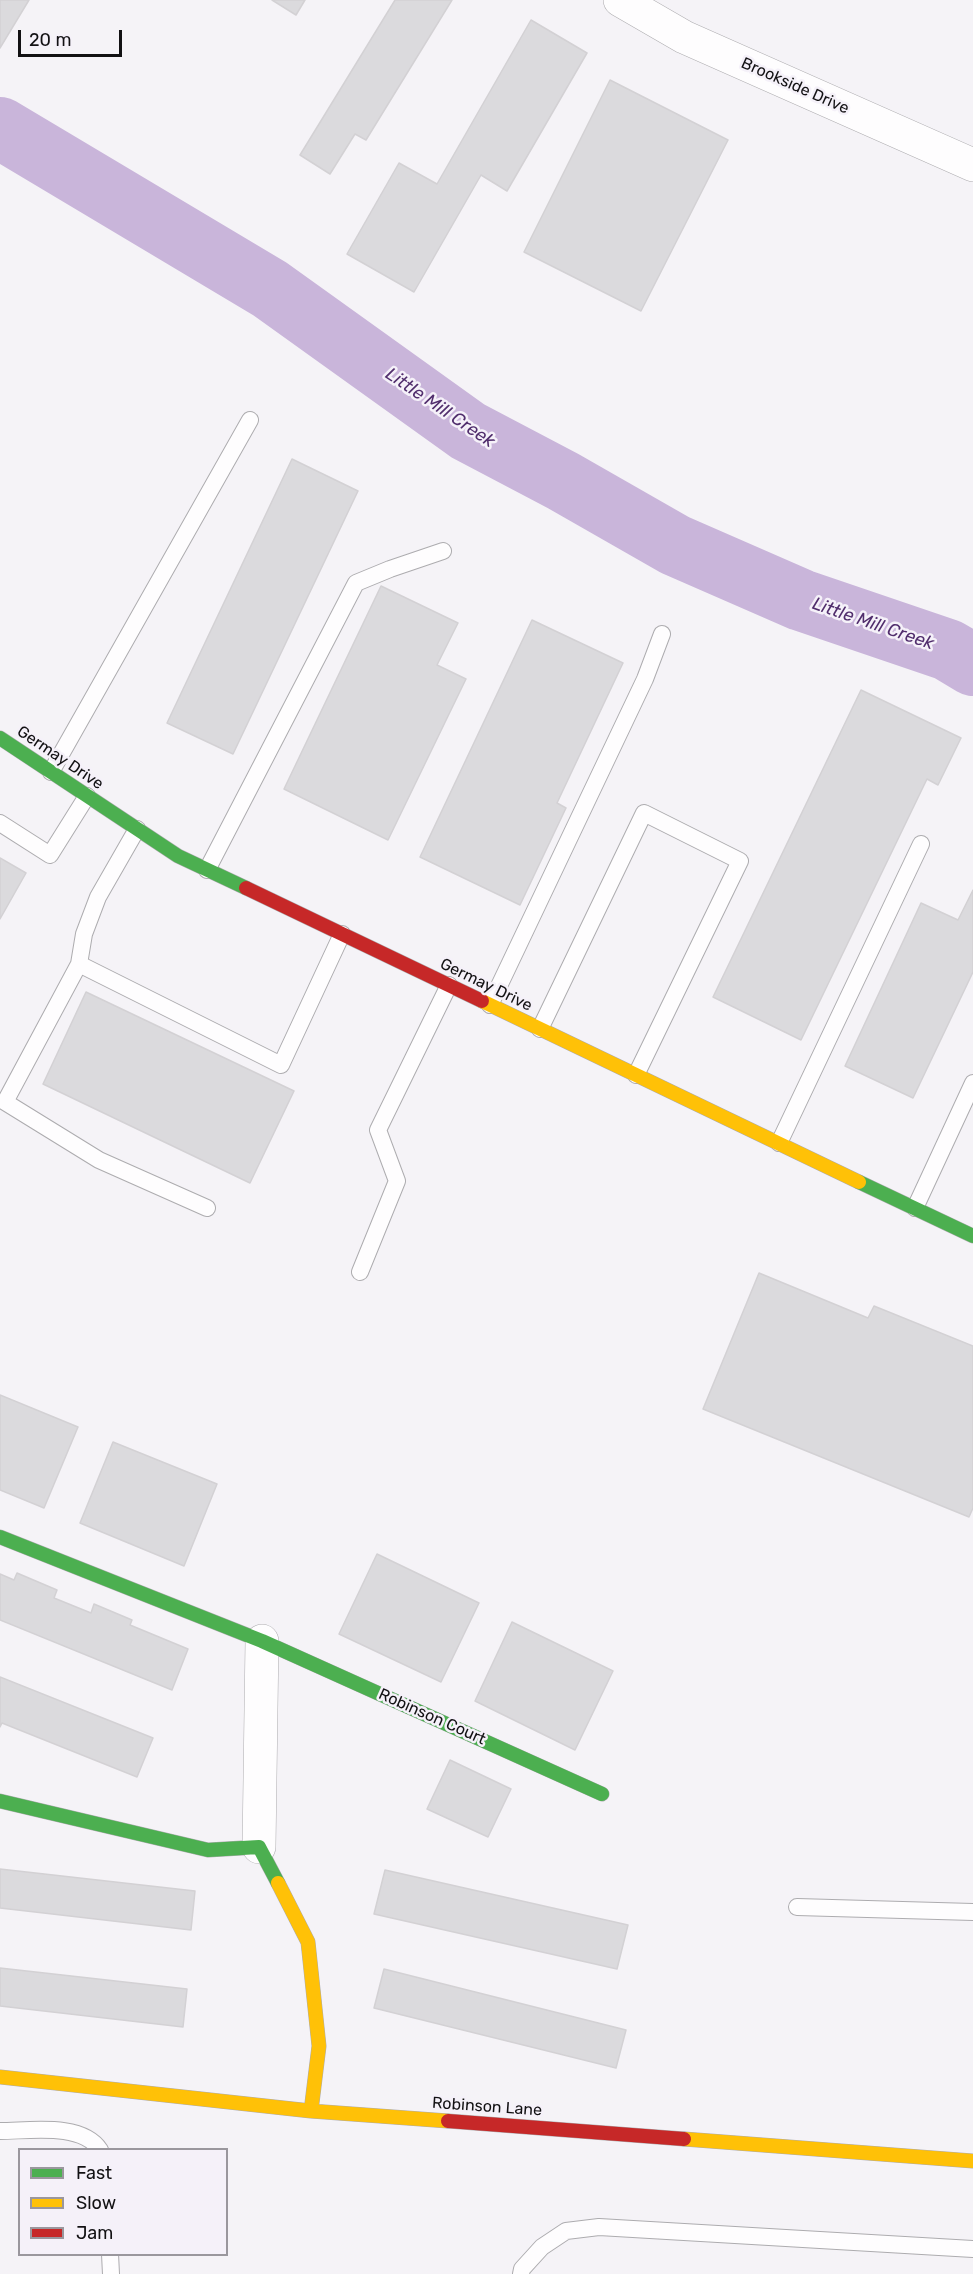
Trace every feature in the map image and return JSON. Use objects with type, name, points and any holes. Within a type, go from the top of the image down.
[{"type":"street","name":"Brookside Drive","points":[[620,0],[684,37],[973,165]]},
{"type":"street","name":"Germay Drive","points":[[0,738],[178,856],[973,1236]]},
{"type":"street","name":"Robinson Court","points":[[0,1537],[262,1641],[602,1794]]},
{"type":"street","points":[[262,1641],[259,1847],[308,1942],[319,2046],[311,2111]]},
{"type":"street","points":[[0,1801],[208,1850],[259,1847]]},
{"type":"street","name":"Robinson Lane","points":[[0,2077],[311,2111],[973,2161]]},
{"type":"lane","points":[[51,772],[250,420]]},
{"type":"lane","points":[[207,870],[356,583],[443,551]]},
{"type":"lane","points":[[490,1005],[645,680],[662,634]]},
{"type":"lane","points":[[0,823],[50,855],[87,796]]},
{"type":"lane","points":[[540,1029],[644,813],[740,861],[636,1075]]},
{"type":"lane","points":[[137,829],[98,897],[84,934],[79,964],[5,1102],[99,1160],[207,1209]]},
{"type":"lane","points":[[779,1143],[921,844]]},
{"type":"lane","points":[[79,964],[280,1065],[342,934]]},
{"type":"lane","points":[[360,1272],[397,1180],[378,1130],[449,986]]},
{"type":"lane","points":[[915,1208],[973,1083]]},
{"type":"lane","points":[[797,1907],[973,1912]]},
{"type":"lane","points":[[0,2131],[64,2131],[84,2134],[98,2148]]},
{"type":"lane","points":[[521,2274],[542,2247],[566,2231],[599,2227],[973,2249]]},
{"type":"lane","points":[[110,2256],[111,2274]]},
{"type":"building","points":[[0,0],[29,0],[0,48]]},
{"type":"building","points":[[272,0],[305,0],[296,15]]},
{"type":"building","points":[[395,0],[452,0],[366,140],[355,134],[330,174],[300,155]]},
{"type":"building","points":[[531,20],[587,53],[507,191],[481,175],[414,292],[347,254],[399,163],[437,184]]},
{"type":"building","points":[[610,80],[728,140],[641,311],[524,252]]},
{"type":"building","points":[[292,459],[358,491],[233,754],[167,723]]},
{"type":"building","points":[[381,586],[458,623],[437,665],[466,679],[388,840],[284,789]]},
{"type":"building","points":[[532,620],[623,663],[557,803],[566,808],[520,905],[420,857]]},
{"type":"building","points":[[861,690],[961,738],[938,785],[927,779],[801,1040],[713,997]]},
{"type":"building","points":[[0,858],[26,873],[0,919]]},
{"type":"building","points":[[973,890],[973,972],[913,1098],[845,1066],[921,903],[958,920]]},
{"type":"building","points":[[86,992],[294,1091],[250,1183],[43,1084]]},
{"type":"building","points":[[759,1273],[868,1318],[874,1306],[973,1346],[973,1508],[969,1517],[703,1409]]},
{"type":"building","points":[[0,1395],[78,1427],[44,1508],[0,1490]]},
{"type":"building","points":[[113,1442],[217,1484],[184,1566],[80,1523]]},
{"type":"building","points":[[377,1554],[479,1603],[441,1682],[339,1634]]},
{"type":"building","points":[[17,1573],[57,1590],[54,1598],[91,1613],[94,1604],[132,1620],[130,1625],[188,1649],[172,1690],[0,1620],[0,1574],[14,1580]]},
{"type":"building","points":[[512,1622],[613,1671],[575,1750],[475,1701]]},
{"type":"building","points":[[0,1677],[153,1738],[137,1777],[2,1723],[0,1727]]},
{"type":"building","points":[[450,1760],[511,1789],[488,1837],[427,1809]]},
{"type":"building","points":[[0,1869],[195,1891],[191,1930],[0,1908]]},
{"type":"building","points":[[385,1870],[628,1925],[617,1969],[374,1914]]},
{"type":"building","points":[[0,1968],[187,1989],[183,2027],[0,2006]]},
{"type":"building","points":[[384,1969],[626,2030],[616,2068],[374,2008]]},
{"type":"waterway","name":"Little Mill Creek","points":[[0,128],[270,289],[468,431],[563,481],[675,545],[801,600],[948,650],[973,665]]},
{"type":"traffic: fast","points":[[0,738],[178,856],[246,888]]},
{"type":"traffic: fast","points":[[859,1182],[973,1236]]},
{"type":"traffic: fast","points":[[0,1537],[262,1641],[602,1794]]},
{"type":"traffic: fast","points":[[0,1801],[208,1850],[259,1847],[278,1883]]},
{"type":"traffic: slow","points":[[482,1001],[859,1182]]},
{"type":"traffic: slow","points":[[278,1883],[308,1942],[319,2046],[311,2111]]},
{"type":"traffic: slow","points":[[0,2077],[311,2111],[448,2121]]},
{"type":"traffic: slow","points":[[684,2139],[973,2161]]},
{"type":"traffic: jam","points":[[246,888],[482,1001]]},
{"type":"traffic: jam","points":[[448,2121],[684,2139]]}]
